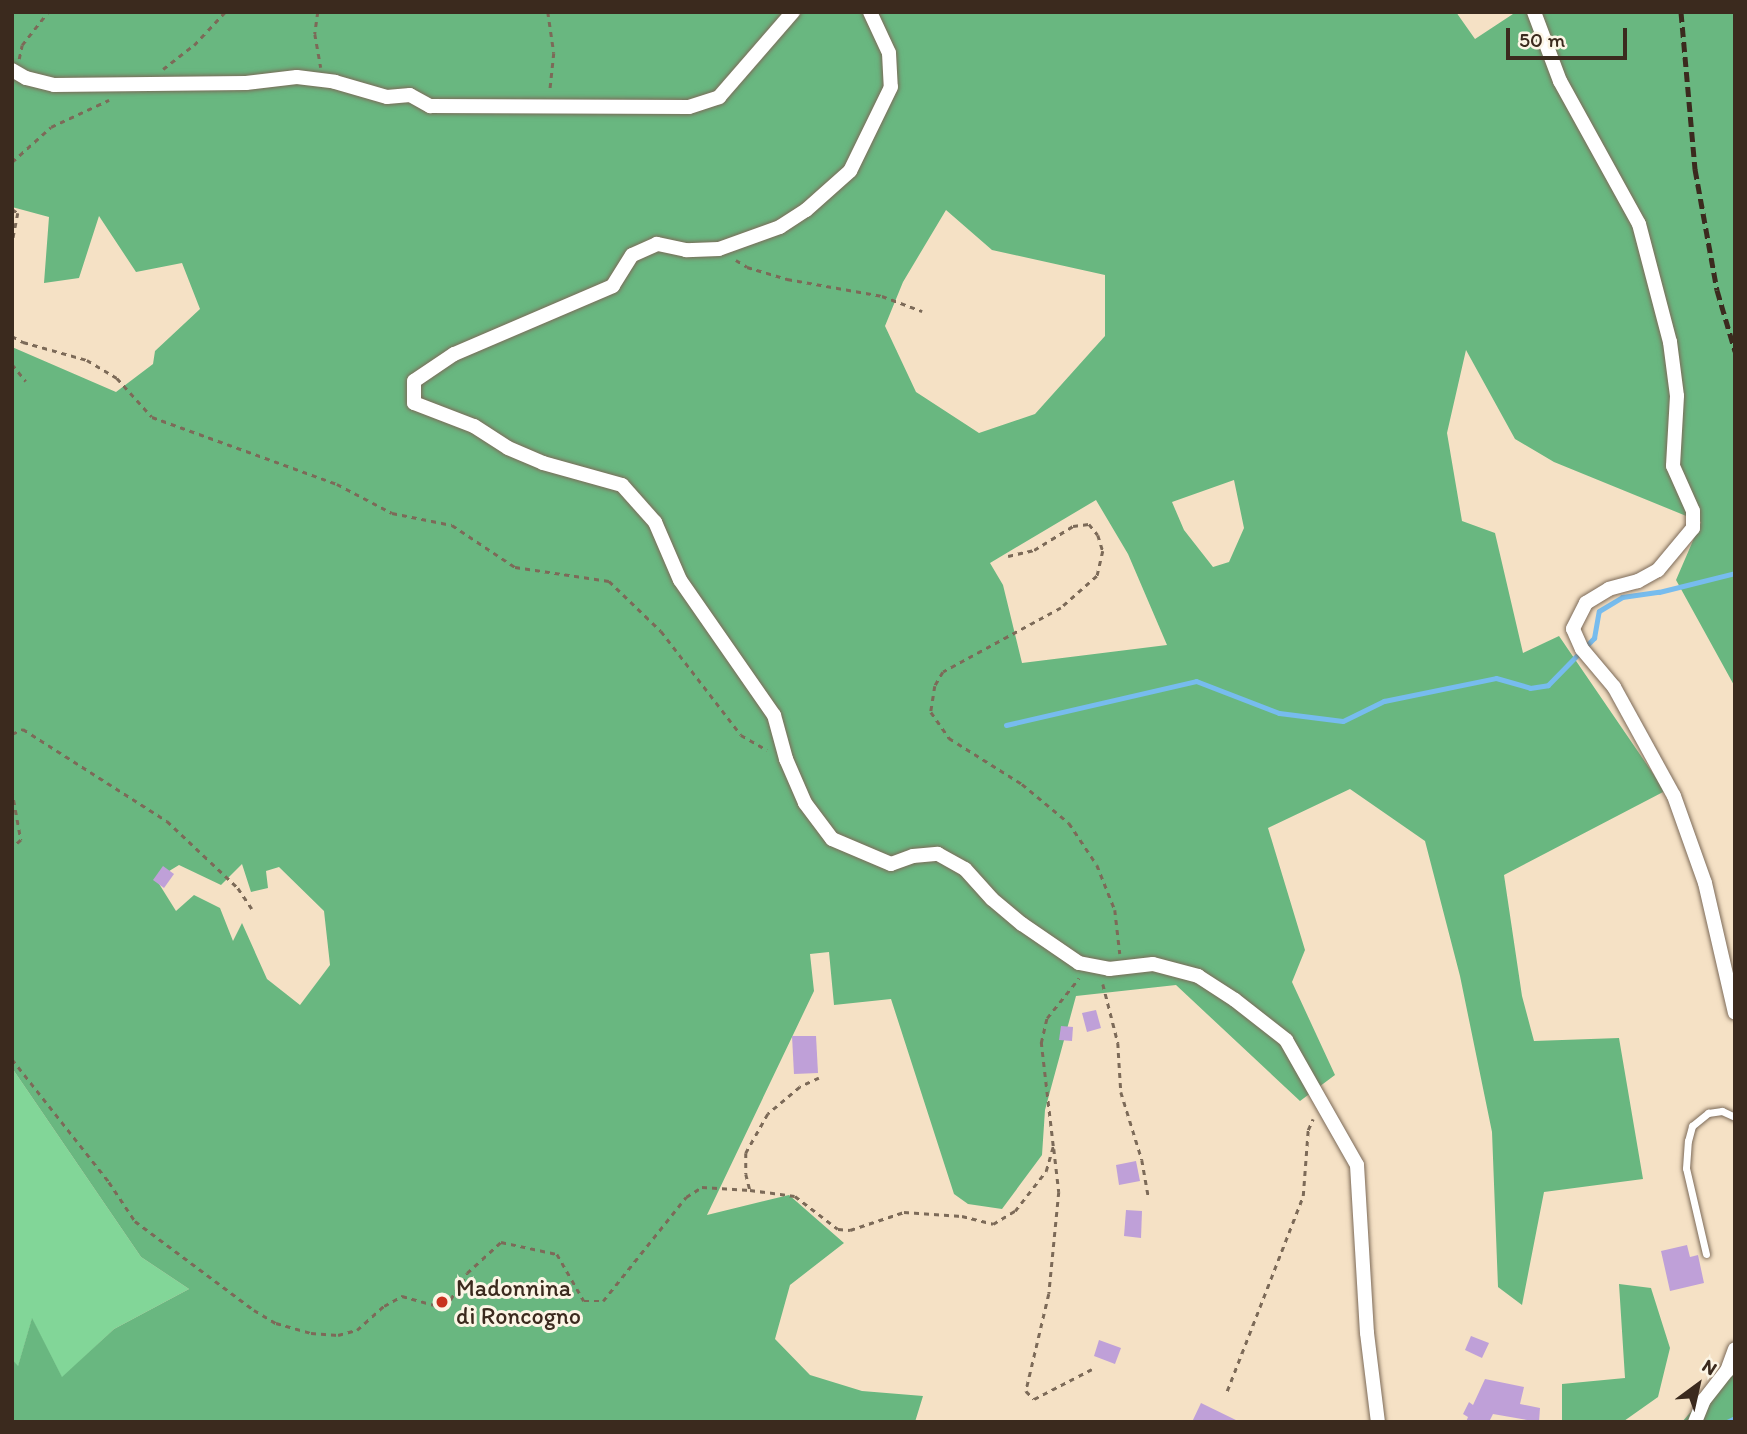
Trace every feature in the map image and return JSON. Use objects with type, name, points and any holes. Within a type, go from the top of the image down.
[{"type":"street","points":[[14,71],[26,78],[54,85],[246,83],[297,77],[324,80],[387,97],[410,95],[430,106],[689,107],[719,97],[793,12]]},
{"type":"street","points":[[870,12],[889,53],[891,87],[850,171],[780,227],[719,248],[686,250],[657,244],[632,255],[613,286],[454,354],[414,381],[414,403],[474,426],[508,448],[543,463],[622,485],[655,522],[680,580],[774,715],[788,762],[805,803],[832,839],[869,857],[891,864],[913,856],[938,854],[965,869],[1022,924],[1079,963],[1111,968],[1153,964],[1198,976],[1286,1040],[1357,1165],[1367,1333],[1378,1422]]},
{"type":"street","points":[[1534,12],[1560,81],[1639,224],[1670,342],[1677,396],[1673,466],[1693,511],[1693,528],[1658,570],[1638,581],[1609,589],[1586,603],[1573,629],[1582,649],[1614,687],[1674,796],[1705,883],[1735,1013]]},
{"type":"street","points":[[1695,1422],[1704,1400],[1727,1371],[1735,1349]]},
{"type":"lane","points":[[1706,1254],[1686,1168],[1688,1141],[1692,1126],[1708,1113],[1722,1111],[1735,1117]]},
{"type":"path","points":[[14,71],[22,45],[48,12]]},
{"type":"path","points":[[145,84],[194,45],[225,12]]},
{"type":"path","points":[[318,12],[315,34],[324,80]]},
{"type":"path","points":[[548,12],[554,52],[548,106]]},
{"type":"path","points":[[12,162],[51,127],[110,100]]},
{"type":"path","points":[[12,209],[18,214],[12,243]]},
{"type":"path","points":[[719,248],[747,267],[787,279],[882,296],[922,310]]},
{"type":"path","points":[[12,336],[23,342],[88,360],[117,378],[152,417],[337,484],[392,513],[452,524],[515,567],[609,581],[661,631],[741,735],[788,762]]},
{"type":"path","points":[[12,364],[26,381]]},
{"type":"path","points":[[1008,556],[1034,550],[1073,526],[1089,524],[1098,535],[1103,551],[1097,576],[1060,608],[943,672],[935,686],[931,712],[949,738],[1022,784],[1069,823],[1097,865],[1115,910],[1121,943],[1111,968],[1102,981],[1118,1043],[1121,1091],[1142,1160],[1149,1198]]},
{"type":"path","points":[[12,734],[23,729],[167,821],[238,888],[252,909]]},
{"type":"path","points":[[12,790],[21,840],[12,848]]},
{"type":"path","points":[[1092,1369],[1034,1399],[1026,1391],[1049,1294],[1059,1192],[1041,1043],[1047,1018],[1083,973],[1111,968]]},
{"type":"path","points":[[12,1059],[109,1182],[135,1221],[254,1310],[276,1323],[311,1333],[338,1335],[357,1330],[384,1306],[402,1296],[445,1308],[467,1273],[501,1242],[556,1254],[584,1301],[603,1301],[686,1197],[702,1187],[795,1196],[838,1229],[850,1230],[904,1212],[962,1216],[993,1224],[1014,1212],[1046,1171],[1054,1146]]},
{"type":"path","points":[[750,1190],[746,1153],[768,1114],[800,1087],[819,1078]]},
{"type":"path","points":[[1227,1391],[1303,1196],[1308,1130],[1322,1100]]},
{"type":"green space","points":[[12,12],[1456,12],[1475,39],[1516,12],[1735,12],[1735,687],[1676,580],[1701,522],[1554,462],[1515,439],[1466,350],[1447,433],[1462,521],[1495,533],[1523,653],[1559,636],[1665,791],[1504,875],[1522,996],[1534,1041],[1619,1038],[1643,1179],[1544,1192],[1522,1305],[1498,1287],[1492,1132],[1460,976],[1425,841],[1350,789],[1268,828],[1305,950],[1292,982],[1335,1075],[1300,1101],[1176,985],[1076,996],[1045,1110],[1042,1155],[1002,1209],[968,1204],[954,1194],[891,999],[834,1005],[829,952],[810,954],[814,991],[707,1215],[789,1195],[844,1243],[790,1285],[775,1339],[810,1375],[862,1391],[923,1396],[915,1422],[12,1422],[12,1359],[18,1366],[32,1318],[62,1377],[114,1329],[189,1289],[141,1257],[12,1068],[12,347],[116,392],[153,364],[155,351],[200,309],[182,263],[136,272],[99,216],[79,278],[44,283],[49,217],[12,207]],"holes":[[[946,210],[992,250],[1105,275],[1105,336],[1035,414],[979,433],[916,392],[885,326],[903,282]],[[1234,480],[1244,528],[1229,562],[1213,567],[1184,530],[1172,502]],[[1096,500],[1128,554],[1167,645],[1022,663],[1003,585],[990,563]],[[242,864],[251,892],[268,888],[266,871],[279,867],[324,911],[330,965],[300,1005],[267,979],[242,923],[233,941],[220,908],[194,895],[176,911],[156,879],[179,865],[221,885]]]},
{"type":"green space","points":[[12,1068],[141,1257],[189,1289],[114,1329],[62,1378],[32,1319],[18,1367],[12,1359]]},
{"type":"green space","points":[[1619,1284],[1651,1288],[1670,1348],[1658,1397],[1624,1421],[1627,1422],[1562,1422],[1562,1384],[1625,1378]]},
{"type":"green space","points":[[1735,1361],[1735,1422],[1682,1422]]},
{"type":"building","points":[[163,866],[174,874],[164,888],[153,880]]},
{"type":"building","points":[[1096,1010],[1101,1028],[1087,1032],[1082,1013]]},
{"type":"building","points":[[1061,1026],[1073,1027],[1072,1041],[1059,1040]]},
{"type":"building","points":[[792,1036],[816,1036],[818,1073],[794,1074]]},
{"type":"building","points":[[1136,1161],[1140,1181],[1119,1185],[1116,1165]]},
{"type":"building","points":[[1126,1210],[1142,1211],[1141,1238],[1124,1236]]},
{"type":"building","points":[[1687,1245],[1690,1257],[1698,1255],[1704,1283],[1670,1291],[1661,1251]]},
{"type":"building","points":[[1471,1336],[1489,1343],[1482,1358],[1465,1350]]},
{"type":"building","points":[[1099,1340],[1121,1348],[1115,1364],[1094,1356]]},
{"type":"building","points":[[1485,1379],[1524,1387],[1520,1404],[1540,1408],[1539,1422],[1493,1414],[1489,1422],[1466,1422],[1468,1417],[1463,1414],[1469,1402],[1473,1405]]},
{"type":"building","points":[[1201,1403],[1240,1422],[1192,1422]]},
{"type":"waterway","points":[[1006,725],[1196,681],[1279,713],[1343,721],[1384,701],[1496,678],[1530,688],[1548,685],[1594,638],[1599,611],[1622,597],[1659,592],[1735,573]]},
{"type":"waterway","points":[[1727,1422],[1735,1418]]},
{"type":"railway","points":[[1681,12],[1695,169],[1717,290],[1735,351]]},
{"type":"place","name":"Madonnina di Roncogno","points":[[442,1302]]}]
